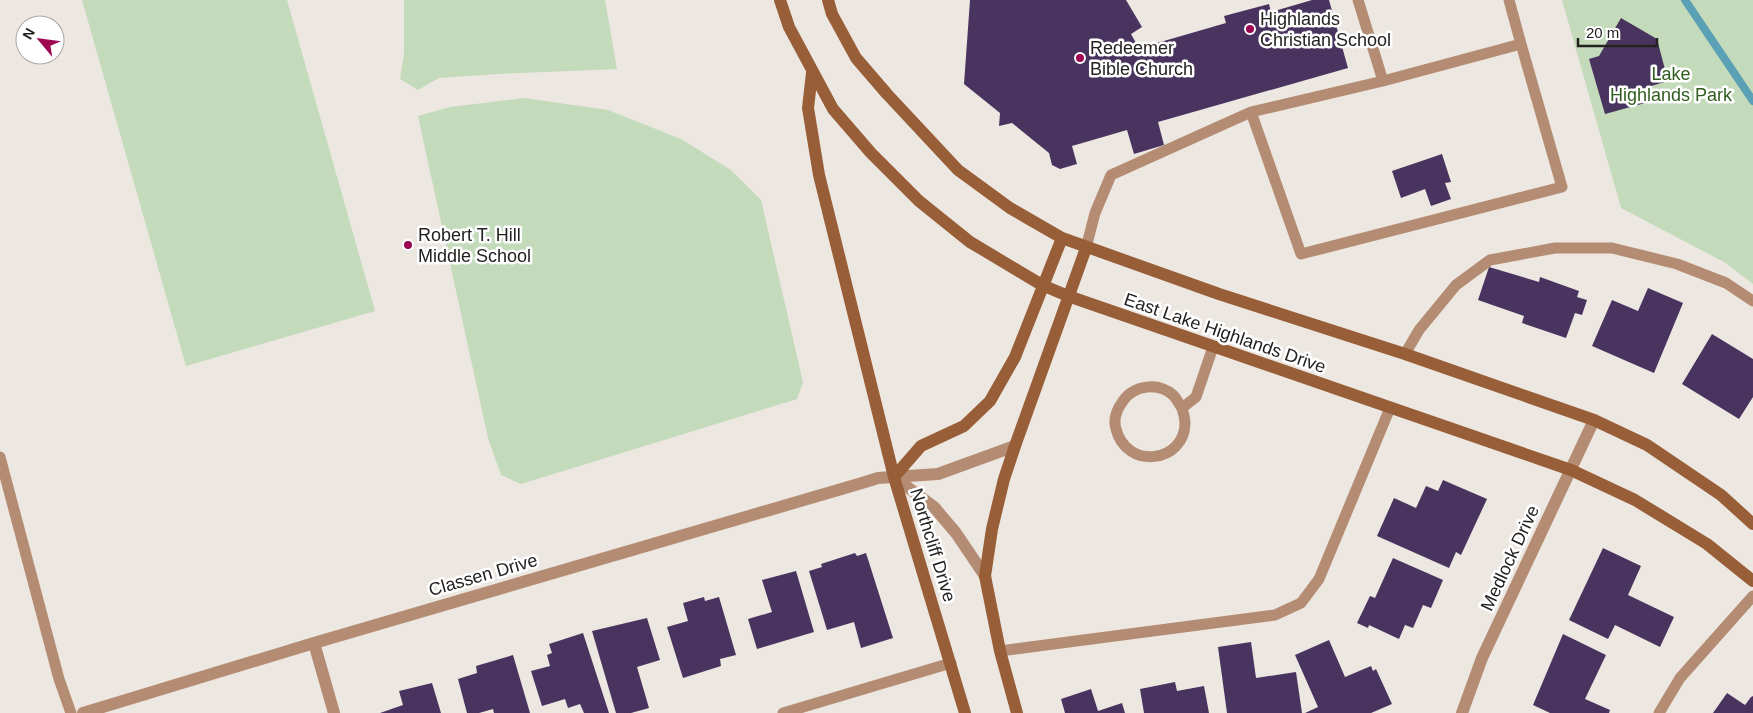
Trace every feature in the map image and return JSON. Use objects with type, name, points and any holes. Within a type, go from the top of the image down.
[{"type":"main road","name":"East Lake Highlands Drive","points":[[780,0],[789,27],[833,109],[871,153],[919,201],[970,242],[1042,285],[1213,347],[1571,470],[1634,500],[1699,539],[1753,581]]},
{"type":"main road","name":"East Lake Highlands Drive","points":[[828,0],[832,14],[856,58],[958,170],[1010,208],[1062,238],[1219,294],[1405,354],[1594,420],[1646,444],[1721,495],[1753,524]]},
{"type":"main road","points":[[812,72],[808,108],[818,175],[894,477]]},
{"type":"main road","name":"Northcliff Drive","points":[[965,713],[894,477],[921,446],[964,426],[990,401],[1015,357],[1062,238]]},
{"type":"main road","points":[[1017,713],[1000,651],[985,576],[992,529],[1004,479],[1086,248]]},
{"type":"street","name":"Medlock Drive","points":[[1462,713],[1482,658],[1594,420]]},
{"type":"street","name":"Classen Drive","points":[[83,713],[314,643],[878,478],[938,474],[1015,446]]},
{"type":"street","points":[[894,477],[934,507],[956,533],[985,576]]},
{"type":"street","points":[[314,643],[334,713]]},
{"type":"lane","points":[[1358,0],[1383,81]]},
{"type":"lane","points":[[1251,112],[1301,254],[1562,187],[1509,0]]},
{"type":"lane","points":[[1086,248],[1095,213],[1111,175],[1251,112],[1383,81],[1521,44]]},
{"type":"lane","points":[[1405,354],[1419,330],[1456,286],[1490,260],[1554,248],[1612,248],[1677,264],[1726,283],[1753,301]]},
{"type":"lane","points":[[1182,408],[1196,397],[1213,347]]},
{"type":"lane","points":[[1142,387],[1158,387],[1173,395],[1182,408],[1185,423],[1182,437],[1172,450],[1159,456],[1143,457],[1129,451],[1118,439],[1114,423],[1118,407],[1127,394],[1142,387]]},
{"type":"lane","points":[[1000,651],[1275,615],[1301,603],[1320,580],[1390,408]]},
{"type":"lane","points":[[0,457],[59,679],[71,713]]},
{"type":"lane","points":[[1659,713],[1680,678],[1753,596]]},
{"type":"lane","points":[[783,713],[951,663]]},
{"type":"green space","points":[[82,0],[287,0],[375,311],[186,366]]},
{"type":"green space","points":[[404,0],[605,0],[617,69],[439,78],[418,90],[400,79],[404,53]]},
{"type":"green space","name":"Lake Highlands Park","points":[[1562,0],[1753,0],[1753,284],[1724,262],[1621,208]]},
{"type":"green space","points":[[524,98],[608,110],[681,139],[731,170],[761,200],[803,382],[797,399],[521,484],[501,475],[488,438],[418,116],[450,107]]},
{"type":"building","points":[[970,0],[1126,0],[1142,27],[1131,34],[1141,52],[1150,45],[1226,23],[1224,16],[1269,4],[1271,12],[1312,0],[1329,0],[1348,68],[1158,122],[1164,145],[1134,154],[1127,130],[1072,146],[1077,164],[1060,169],[1052,165],[1049,153],[1012,123],[999,126],[1000,113],[964,84]]},
{"type":"building","points":[[1621,18],[1657,39],[1668,81],[1641,89],[1645,103],[1605,114],[1589,59],[1599,56]]},
{"type":"building","points":[[1442,154],[1451,182],[1445,183],[1451,199],[1431,206],[1425,189],[1401,198],[1392,171]]},
{"type":"building","points":[[1489,267],[1539,282],[1540,277],[1579,291],[1577,297],[1587,300],[1582,315],[1575,313],[1566,338],[1522,323],[1524,316],[1478,300]]},
{"type":"building","points":[[1648,288],[1683,303],[1654,373],[1592,346],[1612,300],[1638,311]]},
{"type":"building","points":[[1712,334],[1753,359],[1753,397],[1739,419],[1682,384]]},
{"type":"building","points":[[1443,480],[1487,499],[1461,555],[1456,552],[1449,568],[1377,536],[1394,498],[1416,508],[1426,486],[1438,491]]},
{"type":"building","points":[[1603,548],[1641,566],[1628,595],[1674,617],[1660,647],[1615,625],[1608,639],[1569,620]]},
{"type":"building","points":[[855,553],[857,556],[866,553],[893,638],[861,648],[854,622],[827,630],[809,571],[822,567],[821,564]]},
{"type":"building","points":[[1393,558],[1443,580],[1431,608],[1423,605],[1413,628],[1405,625],[1399,639],[1369,625],[1368,628],[1357,623],[1370,596],[1375,598]]},
{"type":"building","points":[[796,571],[814,632],[757,649],[748,619],[772,612],[762,580]]},
{"type":"building","points":[[704,597],[705,601],[719,597],[736,655],[720,659],[721,666],[683,678],[667,627],[688,621],[683,603]]},
{"type":"building","points":[[647,618],[660,660],[637,667],[649,708],[631,713],[616,713],[592,631]]},
{"type":"building","points":[[583,633],[609,713],[584,713],[580,704],[568,708],[565,699],[542,706],[531,671],[550,666],[547,655],[552,653],[549,644]]},
{"type":"building","points":[[1563,634],[1606,655],[1585,699],[1610,710],[1609,713],[1550,713],[1533,705]]},
{"type":"building","points":[[1329,640],[1345,677],[1371,666],[1373,671],[1376,669],[1392,704],[1371,713],[1305,713],[1318,707],[1295,655]]},
{"type":"building","points":[[1251,642],[1256,678],[1296,672],[1302,713],[1227,713],[1218,647]]},
{"type":"building","points":[[513,655],[530,713],[494,713],[493,709],[479,713],[467,713],[458,679],[477,673],[476,666]]},
{"type":"building","points":[[1175,682],[1177,691],[1204,686],[1209,713],[1144,713],[1140,689]]},
{"type":"building","points":[[432,683],[441,713],[380,713],[403,705],[399,691]]},
{"type":"building","points":[[1091,689],[1098,711],[1122,703],[1125,713],[1065,713],[1061,699]]},
{"type":"building","points":[[1727,693],[1745,705],[1753,696],[1753,713],[1713,713]]},
{"type":"waterway","points":[[1685,0],[1753,101]]},
{"type":"place","name":"Highlands Christian School","points":[[1250,29]]},
{"type":"place","name":"Redeemer Bible Church","points":[[1080,58]]},
{"type":"place","name":"Robert T. Hill Middle School","points":[[408,245]]}]
